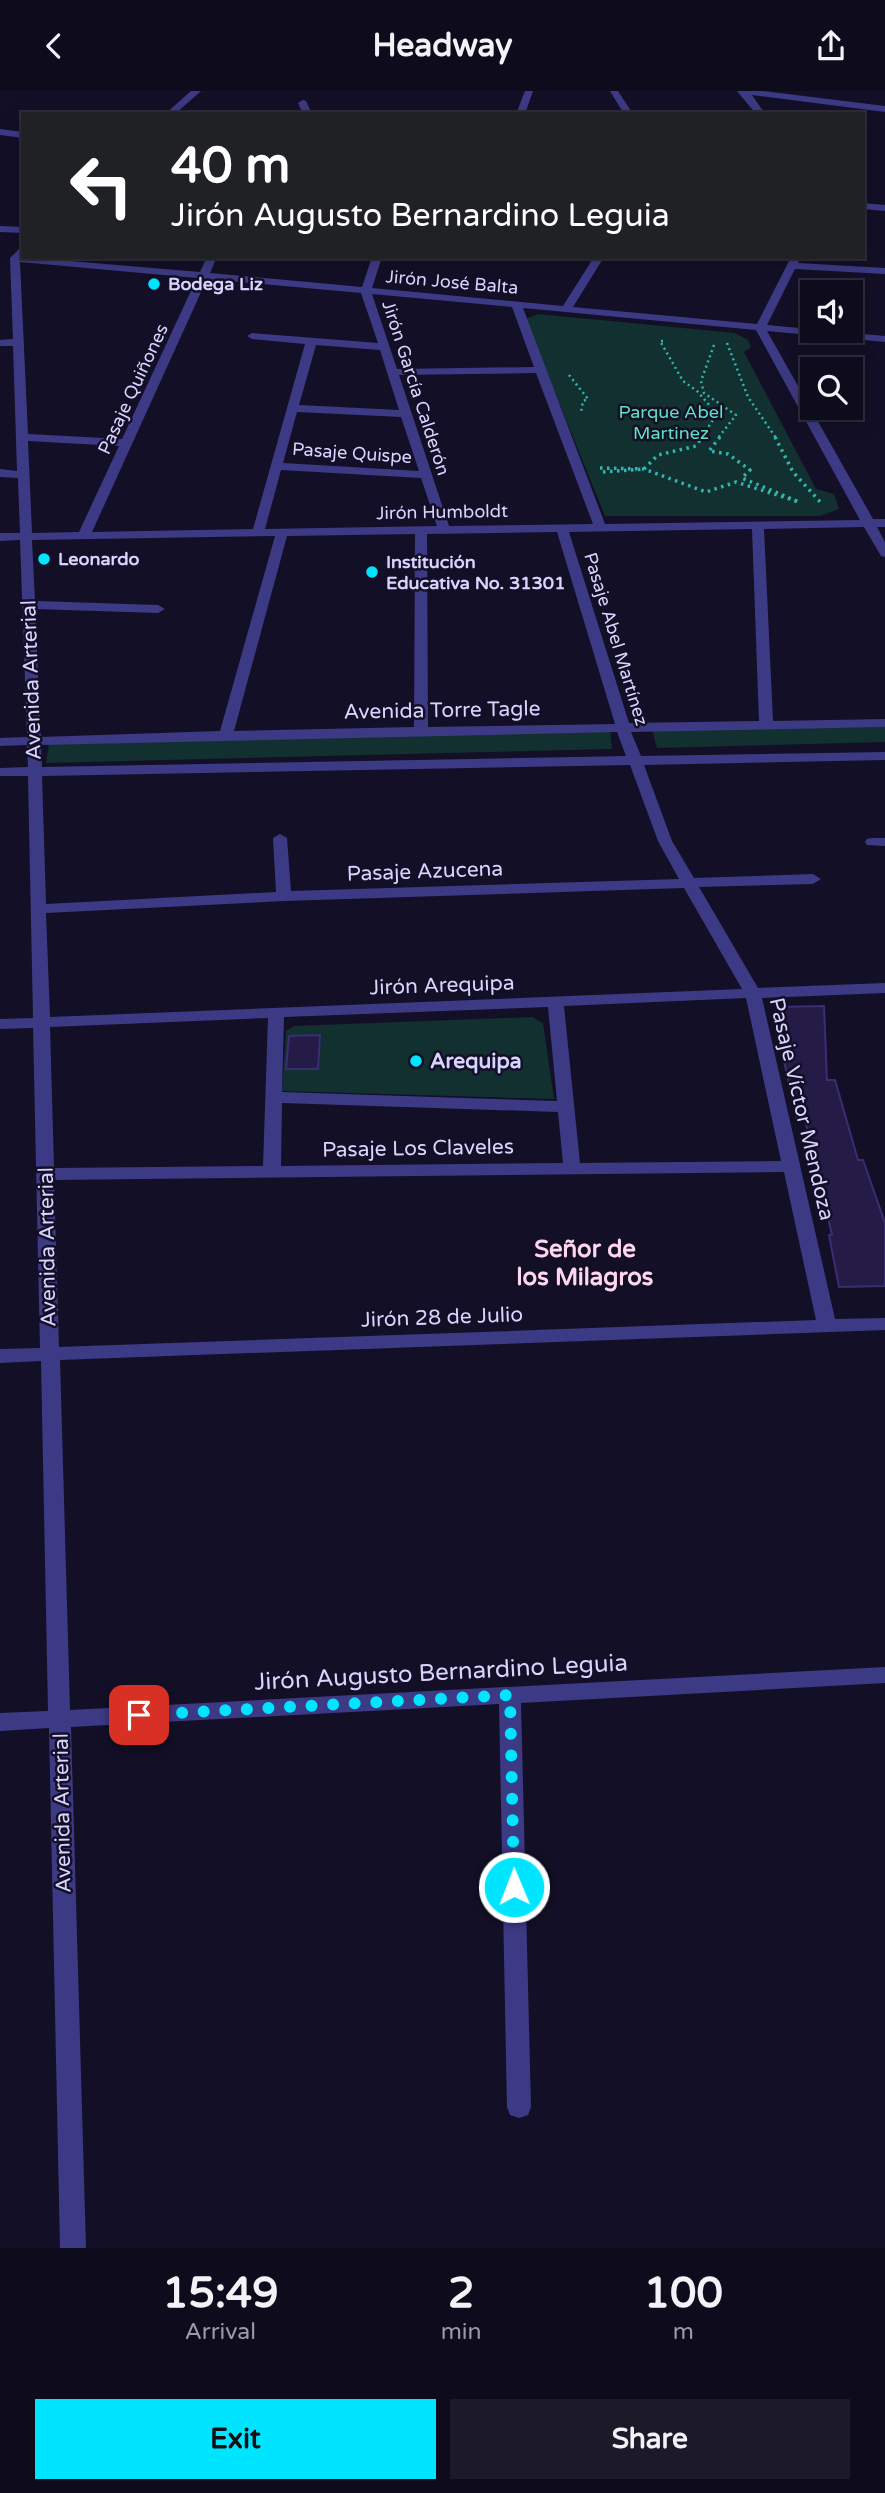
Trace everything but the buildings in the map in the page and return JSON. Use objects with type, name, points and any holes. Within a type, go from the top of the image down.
[{"type":"street","points":[[171,112],[197,91]]},
{"type":"street","points":[[521,112],[529,91]]},
{"type":"street","points":[[614,91],[628,112]]},
{"type":"street","points":[[743,91],[885,109]]},
{"type":"street","points":[[743,91],[759,112]]},
{"type":"street","points":[[800,91],[885,102]]},
{"type":"street","points":[[303,103],[307,112]]},
{"type":"street","points":[[0,132],[21,135]]},
{"type":"street","points":[[865,205],[885,208]]},
{"type":"street","points":[[0,229],[21,230]]},
{"type":"street","name":"Avenida Arterial","points":[[19,253],[18,342],[39,909],[73,2248]]},
{"type":"street","name":"Jirón José Balta","points":[[67,259],[204,276],[885,339]]},
{"type":"street","name":"Pasaje Quiñones","points":[[84,535],[211,259]]},
{"type":"street","name":"Jirón García Calderón","points":[[376,259],[366,291],[444,530]]},
{"type":"street","points":[[566,310],[598,259]]},
{"type":"street","points":[[885,271],[794,261],[760,328],[885,553]]},
{"type":"street","name":"Pasaje Abel Martínez","points":[[516,305],[600,527]]},
{"type":"street","points":[[252,336],[385,347]]},
{"type":"street","points":[[258,532],[311,341]]},
{"type":"street","points":[[0,343],[18,342]]},
{"type":"street","points":[[393,372],[540,370]]},
{"type":"street","points":[[293,408],[407,414]]},
{"type":"street","points":[[22,437],[128,443]]},
{"type":"street","name":"Pasaje Quispe","points":[[276,466],[426,475]]},
{"type":"street","points":[[0,473],[22,475]]},
{"type":"street","name":"Jirón Humboldt","points":[[0,537],[885,523]]},
{"type":"street","points":[[758,525],[766,725]]},
{"type":"street","name":"Pasaje Abel Martínez","points":[[562,528],[635,761]]},
{"type":"street","points":[[421,530],[421,731]]},
{"type":"street","points":[[226,735],[282,532]]},
{"type":"street","points":[[28,605],[158,609]]},
{"type":"street","name":"Avenida Torre Tagle","points":[[0,742],[226,735],[885,723]]},
{"type":"street","points":[[0,772],[885,755]]},
{"type":"street","name":"Pasaje Víctor Mendoza","points":[[635,761],[665,841],[753,994],[827,1326]]},
{"type":"street","points":[[280,838],[284,897]]},
{"type":"street","name":"Pasaje Azucena","points":[[39,909],[284,897],[813,879]]},
{"type":"street","name":"Jirón Arequipa","points":[[0,1024],[885,988]]},
{"type":"street","points":[[556,1002],[572,1169]]},
{"type":"street","points":[[272,1172],[276,1013]]},
{"type":"street","points":[[274,1097],[566,1107]]},
{"type":"street","name":"Pasaje Los Claveles","points":[[46,1174],[792,1166]]},
{"type":"street","name":"Jirón 28 de Julio","points":[[0,1356],[885,1324]]},
{"type":"street","name":"Jirón Augusto Bernardino Leguia","points":[[0,1722],[885,1675]]},
{"type":"street","points":[[510,1695],[519,2107]]},
{"type":"path","points":[[726,338],[748,397],[774,435],[793,471],[823,503],[818,509]]},
{"type":"path","points":[[593,473],[644,469],[658,455],[695,446],[717,414],[697,391],[683,381],[660,341],[674,342]]},
{"type":"path","points":[[597,468],[644,469],[706,492],[736,482],[803,504],[742,478],[750,470],[728,454],[709,451],[736,415],[704,393],[701,381],[715,345],[702,344]]},
{"type":"path","points":[[565,369],[588,399],[583,401],[580,414]]},
{"type":"green space","name":"Parque Abel Martinez","points":[[538,314],[735,333],[748,340],[751,347],[744,352],[816,489],[834,494],[839,509],[820,516],[605,516],[525,319]]},
{"type":"green space","points":[[885,727],[885,742],[657,748],[652,730]]},
{"type":"green space","points":[[610,731],[612,749],[46,763],[49,744]]},
{"type":"green space","name":"Arequipa","points":[[532,1017],[543,1023],[554,1099],[282,1091],[286,1031],[294,1026]]},
{"type":"place","name":"Bodega Liz","points":[[154,284]]},
{"type":"place","name":"Leonardo","points":[[44,559]]},
{"type":"place","name":"Institución Educativa No. 31301","points":[[372,572]]},
{"type":"place","name":"Arequipa","points":[[416,1061]]},
{"type":"district","name":"Señor de los Milagros","points":[[585,1263]]},
{"type":"route","points":[[139,1715],[510,1695],[514,1887]]}]
